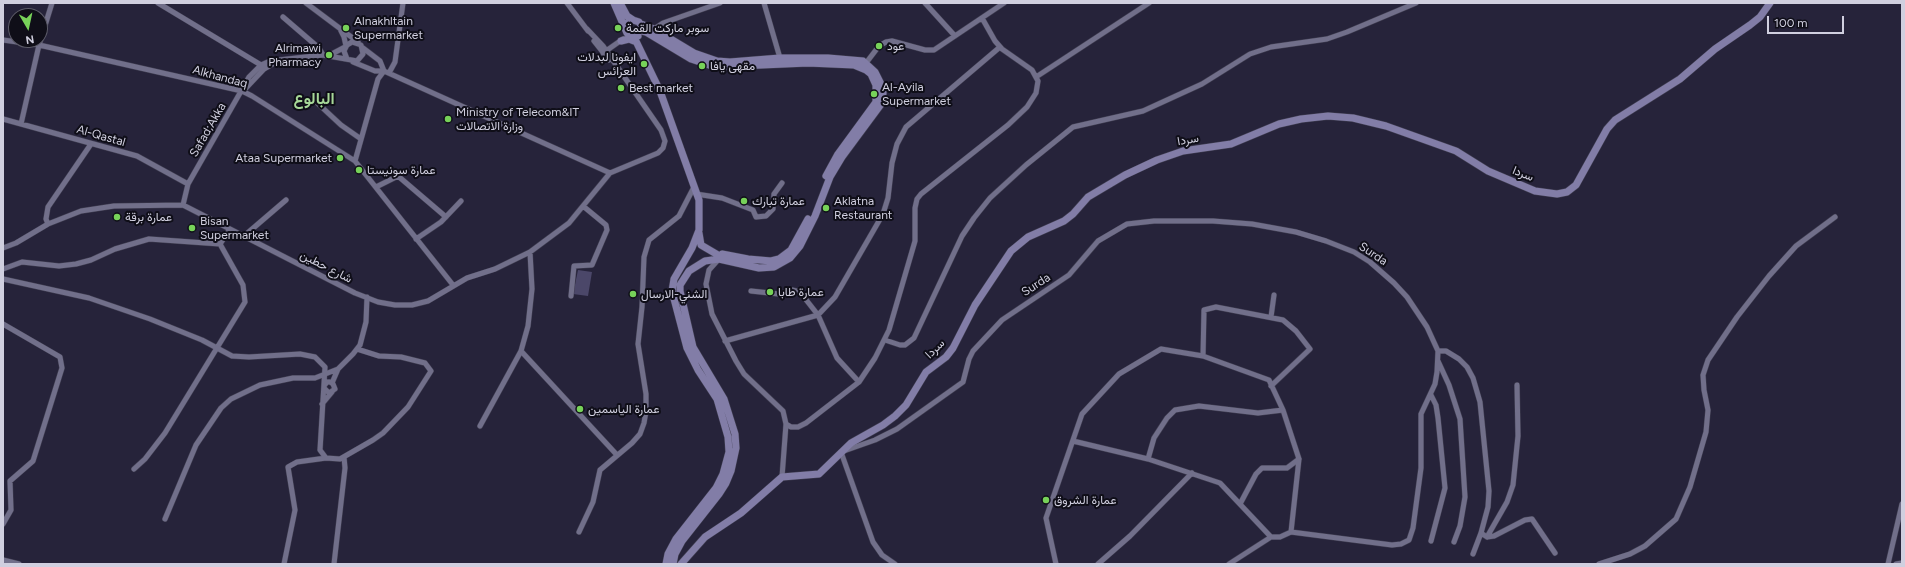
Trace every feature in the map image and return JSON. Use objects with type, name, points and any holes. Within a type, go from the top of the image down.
[{"type":"main road","points":[[614,3],[631,36],[640,49],[660,92],[670,125],[699,200],[699,230],[701,245],[718,255],[719,259]]},
{"type":"main road","points":[[620,3],[627,16],[633,20],[654,29],[676,44],[712,60],[730,62],[780,58],[853,59],[865,65],[874,80],[877,89],[876,102],[832,165],[813,215],[791,250],[779,259],[771,261],[748,259],[722,254],[719,259],[705,261],[693,267],[684,278],[680,291],[693,347],[724,399],[735,434],[736,448],[731,471],[726,483],[682,541],[668,564]]},
{"type":"main road","name":"سردا","points":[[782,477],[819,474],[851,443],[896,416],[906,405],[926,372],[946,357],[953,348],[975,305],[1005,258],[1018,244],[1028,237],[1064,221],[1073,214],[1088,197],[1099,189],[1157,160],[1182,151],[1231,144],[1279,124],[1328,116],[1353,118],[1386,126],[1456,151],[1488,171],[1535,191],[1557,194],[1567,192],[1576,185],[1607,129],[1615,120],[1680,79],[1715,49],[1760,17],[1770,3]]},
{"type":"main road","points":[[626,27],[628,22],[633,20]]},
{"type":"main road","points":[[641,24],[642,32]]},
{"type":"main road","points":[[631,36],[646,32],[691,59],[715,67],[808,63],[865,65]]},
{"type":"main road","points":[[621,40],[631,40],[640,49]]},
{"type":"main road","points":[[668,564],[676,539],[716,488],[723,474],[729,452],[728,437],[721,410],[712,390],[698,370],[687,348],[672,291],[674,279],[692,248],[699,230]]},
{"type":"main road","points":[[681,564],[705,537],[741,513],[782,477]]},
{"type":"street","points":[[48,16],[52,3]]},
{"type":"street","points":[[158,3],[261,65],[270,61],[323,55],[347,59],[375,71],[386,72],[613,172]]},
{"type":"street","points":[[306,3],[380,61],[386,72]]},
{"type":"street","points":[[355,161],[378,79],[395,62],[403,3]]},
{"type":"street","name":"شارع حطين","points":[[3,248],[16,243],[48,224],[81,211],[98,208],[182,205],[367,297],[395,305],[412,305],[428,301],[452,285],[467,278],[495,269],[530,252],[569,223],[613,172],[658,153],[665,141],[661,130],[605,52],[567,3]]},
{"type":"street","points":[[654,29],[664,23],[720,3]]},
{"type":"street","points":[[764,3],[780,58]]},
{"type":"street","points":[[925,3],[955,36]]},
{"type":"street","points":[[865,65],[879,46],[886,42],[892,41],[925,50],[934,50],[1004,3]]},
{"type":"street","points":[[1036,77],[1149,3]]},
{"type":"street","points":[[885,340],[900,345],[905,345],[914,338],[962,236],[974,218],[990,198],[1010,179],[1060,136],[1073,127],[1143,111],[1202,84],[1250,54],[1271,47],[1327,38],[1416,3]]},
{"type":"street","points":[[283,17],[319,48],[323,55]]},
{"type":"street","points":[[786,424],[791,427],[798,427],[806,423],[859,382],[885,340],[889,330],[913,247],[915,208],[917,199],[921,194],[1008,125],[1026,107],[1036,92],[1038,86],[1036,77],[1027,66],[1000,47],[982,18]]},
{"type":"street","points":[[340,30],[344,37],[344,54],[347,59]]},
{"type":"street","points":[[605,52],[621,40],[631,36]]},
{"type":"street","points":[[329,55],[352,42],[358,43]]},
{"type":"street","name":"Alkhandaq","points":[[48,47],[242,91],[355,161],[452,285]]},
{"type":"street","points":[[726,341],[818,314],[834,297],[883,214],[888,198],[892,163],[897,144],[906,127],[1000,47]]},
{"type":"street","points":[[22,124],[38,48]]},
{"type":"street","points":[[353,62],[362,57],[363,48]]},
{"type":"street","points":[[242,91],[264,69],[278,60]]},
{"type":"street","name":"Safad;Akka","points":[[182,205],[188,184],[249,78],[261,65]]},
{"type":"street","points":[[306,100],[313,98],[361,139]]},
{"type":"street","name":"Al-Qastal","points":[[3,119],[137,156],[188,184]]},
{"type":"street","points":[[48,224],[46,219],[48,207],[91,144]]},
{"type":"street","points":[[376,187],[398,176],[446,217]]},
{"type":"street","points":[[579,532],[593,502],[600,470],[632,443],[640,434],[644,423],[646,394],[638,344],[642,307],[644,257],[649,240],[679,216],[695,190],[728,200],[753,210],[756,217],[766,216],[773,210],[774,194],[782,183]]},
{"type":"street","points":[[244,236],[286,200]]},
{"type":"street","points":[[416,239],[446,217],[461,201]]},
{"type":"street","points":[[571,296],[574,266],[592,265],[607,230],[606,225],[583,206]]},
{"type":"street","points":[[1599,564],[1630,554],[1645,546],[1676,519],[1690,487],[1706,432],[1708,410],[1703,375],[1708,360],[1737,317],[1769,276],[1796,246],[1835,217]]},
{"type":"street","name":"Surda","points":[[841,452],[875,440],[897,429],[963,382],[969,359],[973,351],[987,336],[1008,316],[1069,275],[1098,241],[1114,230],[1127,224],[1141,221],[1214,221],[1252,224],[1296,232],[1326,240],[1354,252],[1370,262],[1394,283],[1407,297],[1427,327],[1438,351],[1438,372],[1431,395],[1421,414],[1421,468],[1413,528],[1409,540],[1402,544],[1392,545],[1291,532],[1280,537],[1271,537],[1230,564]]},
{"type":"street","points":[[220,244],[230,229]]},
{"type":"street","points":[[3,269],[22,262],[59,266],[76,264],[91,260],[115,249],[148,239],[220,244]]},
{"type":"street","points":[[134,469],[165,433],[245,302],[245,295],[241,280],[220,244]]},
{"type":"street","points":[[480,426],[521,351],[528,326],[532,289],[530,252]]},
{"type":"street","points":[[719,259],[713,263],[709,270],[706,284],[712,314],[744,374],[783,411],[786,424],[782,477]]},
{"type":"street","points":[[3,279],[96,301],[150,319],[216,348],[226,354],[239,357],[307,354],[322,363],[325,367],[326,375],[322,404],[320,450],[319,455],[310,460]]},
{"type":"street","points":[[751,291],[779,294],[796,290],[818,314],[837,358],[859,382]]},
{"type":"street","points":[[1271,317],[1274,295]]},
{"type":"street","points":[[165,519],[196,445],[221,408],[240,394],[260,385],[293,378],[315,378],[326,375],[338,369],[357,349],[364,334],[367,297]]},
{"type":"street","points":[[1203,356],[1204,310],[1216,307],[1283,320],[1296,331],[1310,349],[1271,386]]},
{"type":"street","points":[[3,324],[60,357],[62,368],[34,461],[10,481],[10,510],[3,524]]},
{"type":"street","points":[[284,564],[295,510],[288,466],[292,463],[310,460],[344,457],[383,433],[408,407],[431,371],[425,363],[401,357],[379,356],[357,349]]},
{"type":"street","points":[[1056,564],[1046,518],[1082,414],[1119,374],[1161,349],[1203,356],[1269,380],[1283,410],[1299,459],[1291,532]]},
{"type":"street","points":[[521,351],[617,455]]},
{"type":"street","points":[[1438,351],[1446,351],[1459,359],[1467,367],[1474,378],[1480,402],[1489,491],[1488,507],[1481,533],[1473,554]]},
{"type":"street","points":[[1438,360],[1449,385],[1460,419],[1465,497],[1460,526],[1454,542]]},
{"type":"street","points":[[332,383],[338,369]]},
{"type":"street","points":[[322,404],[335,387],[326,375]]},
{"type":"street","points":[[315,378],[320,380],[326,392],[332,392]]},
{"type":"street","points":[[324,387],[327,382],[332,383]]},
{"type":"street","points":[[1487,537],[1507,502],[1513,485],[1518,436],[1517,385]]},
{"type":"street","points":[[1431,395],[1436,405],[1438,418],[1444,488],[1431,541]]},
{"type":"street","points":[[1148,459],[1154,438],[1167,418],[1175,410],[1199,406],[1258,413],[1283,410]]},
{"type":"street","points":[[1073,441],[1148,459],[1220,483],[1271,537]]},
{"type":"street","points":[[320,450],[326,458]]},
{"type":"street","points":[[841,452],[873,542],[882,555],[895,564]]},
{"type":"street","points":[[334,564],[345,468],[344,457]]},
{"type":"street","points":[[1240,504],[1256,474],[1262,468],[1286,468],[1299,459]]},
{"type":"street","points":[[1098,564],[1130,536],[1192,473]]},
{"type":"street","points":[[1888,564],[1902,504]]},
{"type":"street","points":[[1481,533],[1487,537],[1494,536],[1525,520],[1532,519],[1555,553]]},
{"type":"street","points":[[3,560],[19,564]]},
{"type":"street","points":[[1896,564],[1902,563]]},
{"type":"shaded area","points":[[578,270],[592,272],[588,296],[573,294]]},
{"type":"place","name":"Alnakhltain Supermarket","points":[[346,28]]},
{"type":"place","name":"سوبر ماركت القمة","points":[[618,28]]},
{"type":"place","name":"عود","points":[[879,46]]},
{"type":"place","name":"Alrimawi Pharmacy","points":[[329,55]]},
{"type":"place","name":"ايفونا لبدلات العرائس","points":[[644,64]]},
{"type":"place","name":"مقهى يافا","points":[[702,66]]},
{"type":"place","name":"Best market","points":[[621,88]]},
{"type":"place","name":"Al-Ayila Supermarket","points":[[874,94]]},
{"type":"place","name":"Ministry of Telecom&IT وزارة الاتصالات","points":[[448,119]]},
{"type":"place","name":"Ataa Supermarket","points":[[340,158]]},
{"type":"place","name":"عمارة سونيستا","points":[[359,170]]},
{"type":"place","name":"عمارة تبارك","points":[[744,201]]},
{"type":"place","name":"Aklatna Restaurant","points":[[826,208]]},
{"type":"place","name":"عمارة برقة","points":[[117,217]]},
{"type":"place","name":"Bisan Supermarket","points":[[192,228]]},
{"type":"place","name":"عمارة طابا","points":[[770,292]]},
{"type":"place","name":"الشني-الارسال","points":[[633,294]]},
{"type":"place","name":"عمارة الياسمين","points":[[580,409]]},
{"type":"place","name":"عمارة الشروق","points":[[1046,500]]},
{"type":"district","name":"البالوع","points":[[314,99]]}]
